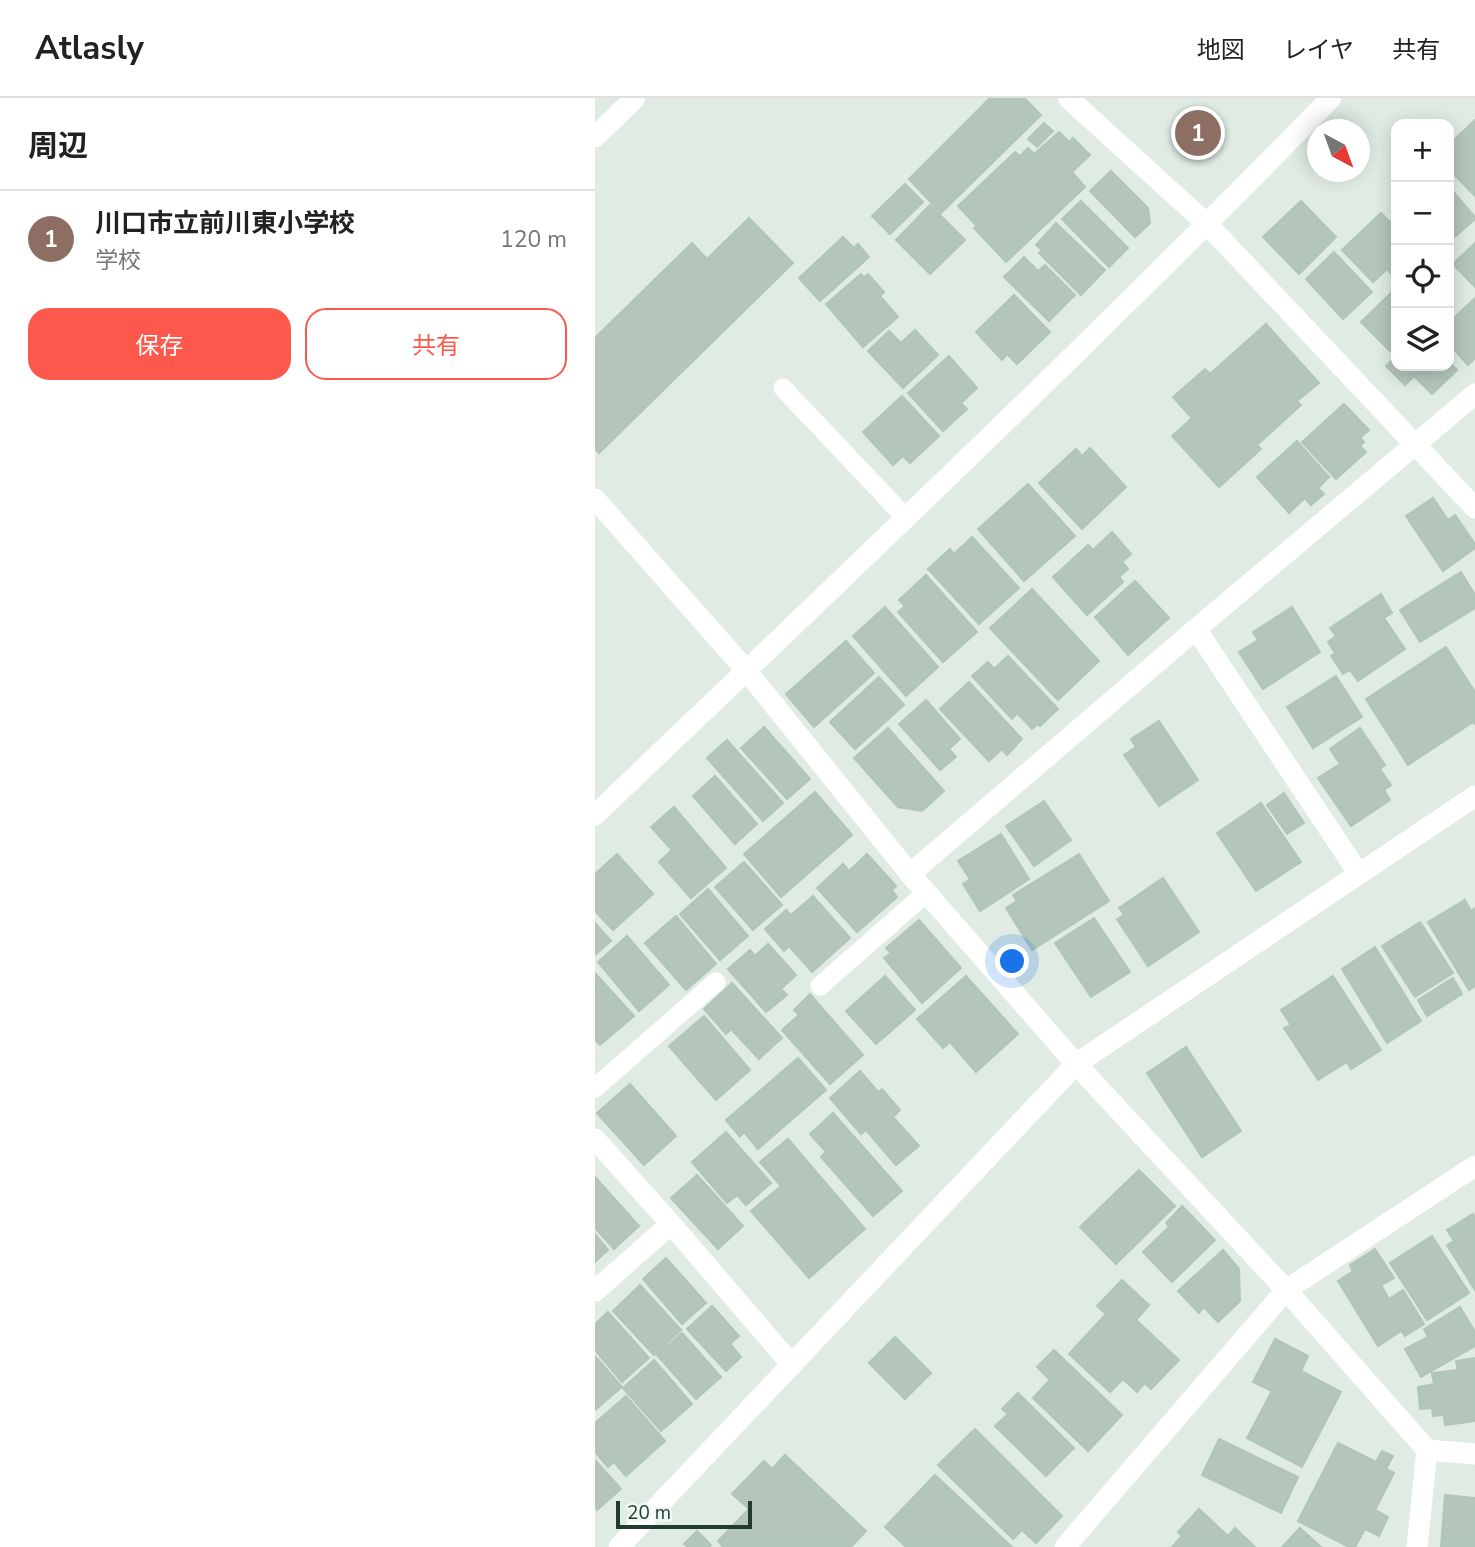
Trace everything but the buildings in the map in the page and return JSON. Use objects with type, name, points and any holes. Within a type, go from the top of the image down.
[{"type":"street","points":[[595,137],[635,98]]},
{"type":"street","points":[[1068,98],[1207,224],[1475,509]]},
{"type":"street","points":[[595,815],[1207,224],[1331,98]]},
{"type":"street","points":[[910,874],[1475,394]]},
{"type":"street","points":[[595,499],[746,670],[910,874],[1076,1065],[1286,1290],[1427,1450],[1475,1454]]},
{"type":"street","points":[[1196,629],[1359,874]]},
{"type":"street","points":[[619,1547],[1076,1065],[1475,796]]},
{"type":"street","points":[[595,1139],[792,1365]]},
{"type":"street","points":[[1065,1547],[1286,1290],[1475,1166]]},
{"type":"street","points":[[595,1291],[671,1224]]},
{"type":"street","points":[[1417,1547],[1427,1450]]},
{"type":"lane","points":[[783,388],[905,518]]},
{"type":"lane","points":[[820,986],[926,892]]},
{"type":"lane","points":[[595,1088],[716,982]]},
{"type":"place","name":"川口市立前川東小学校","points":[[1198,133]]}]
